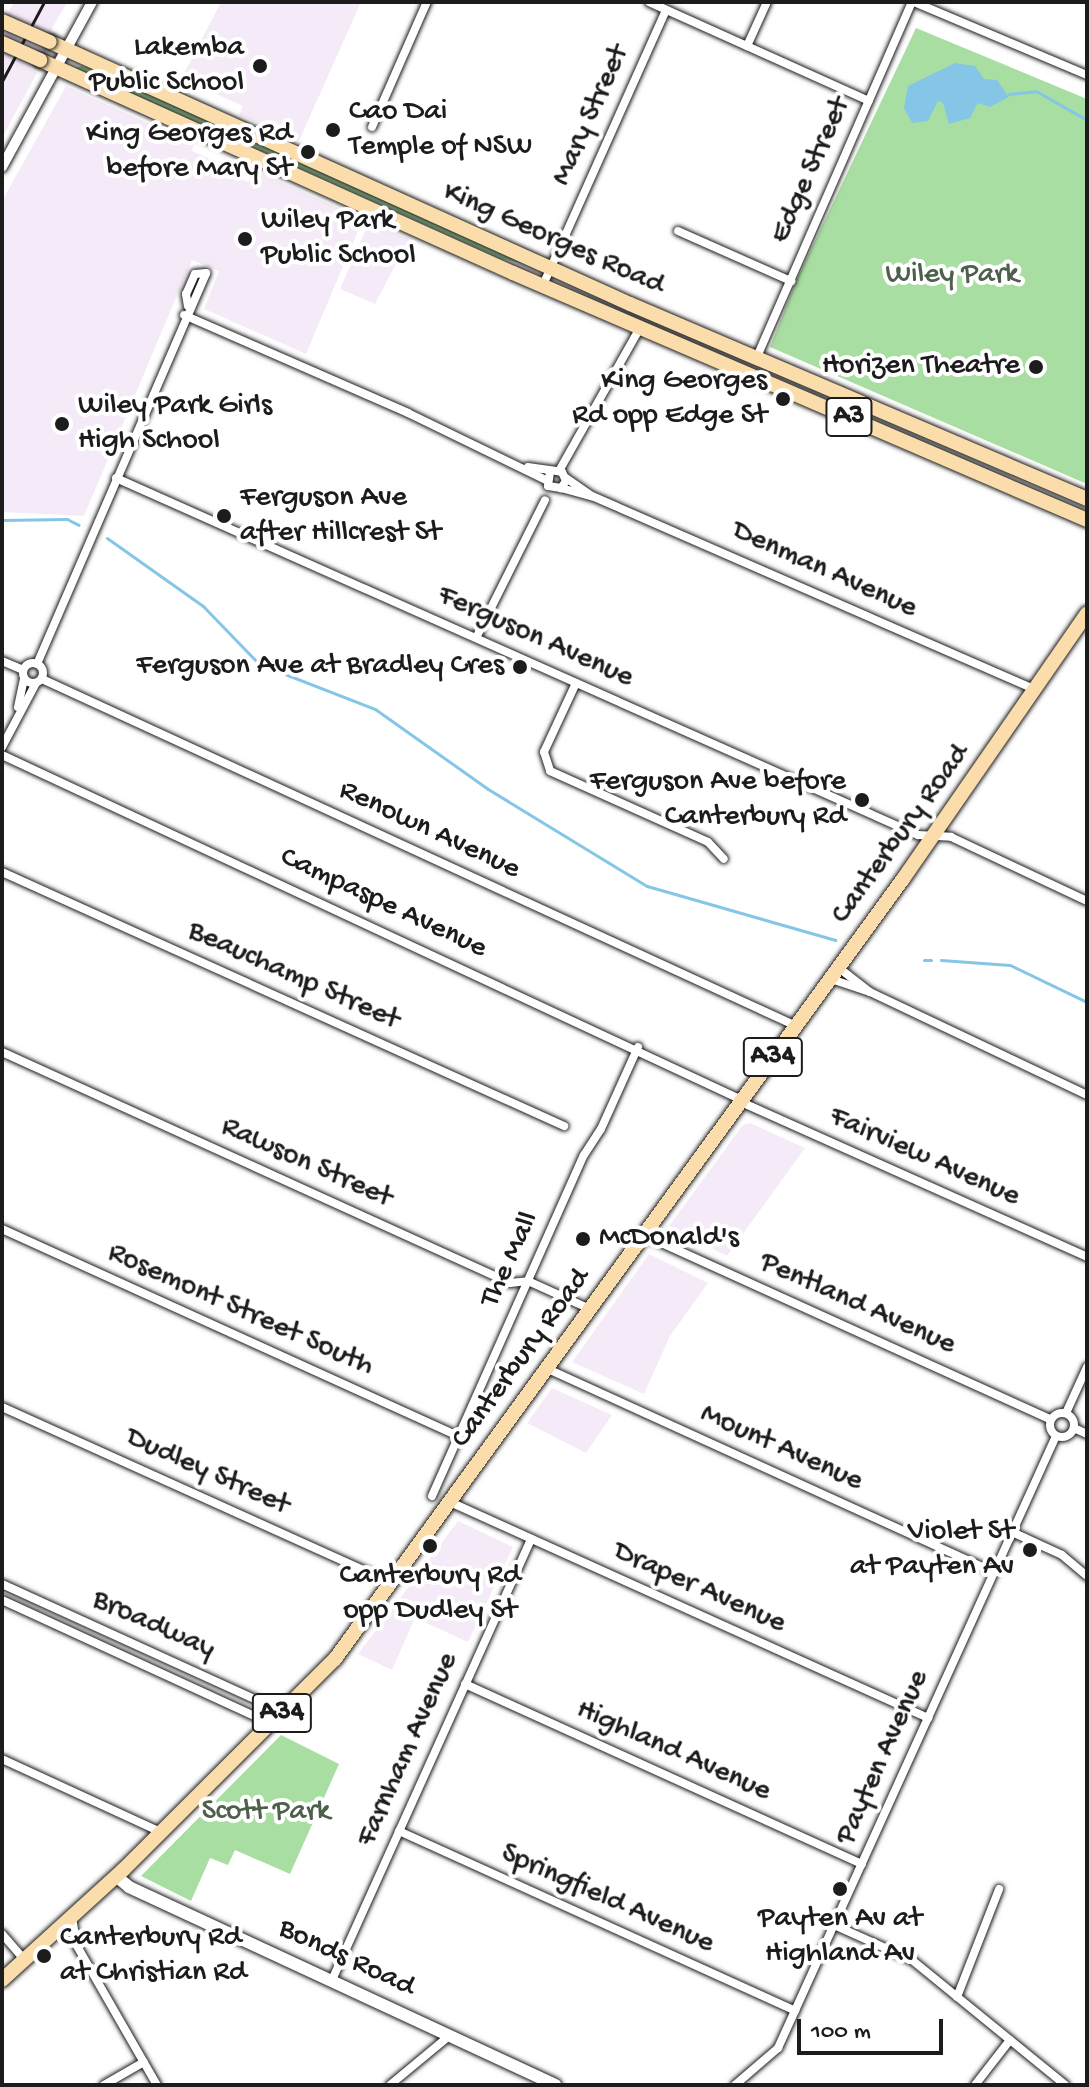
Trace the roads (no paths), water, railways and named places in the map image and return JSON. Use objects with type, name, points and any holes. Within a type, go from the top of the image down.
[{"type":"highway","name":"King Georges Road","points":[[2,21],[756,359],[1087,499]]},
{"type":"highway","name":"King Georges Road","points":[[2,43],[640,328],[1085,520]]},
{"type":"highway","points":[[1081,630],[1087,600]]},
{"type":"highway","name":"Canterbury Road","points":[[2,1980],[161,1833],[335,1659],[835,973],[1081,630],[1087,613]]},
{"type":"main road","name":"Bonds Road","points":[[116,1876],[129,1887],[555,2085]]},
{"type":"street","points":[[2,167],[92,2]]},
{"type":"street","points":[[372,127],[427,2]]},
{"type":"street","points":[[649,2],[869,101]]},
{"type":"street","points":[[747,46],[767,2]]},
{"type":"street","points":[[913,2],[1087,75]]},
{"type":"street","name":"Edge Street","points":[[756,359],[913,2]]},
{"type":"street","name":"Mary Street","points":[[543,285],[666,10]]},
{"type":"street","points":[[678,231],[791,281]]},
{"type":"street","points":[[16,716],[24,674],[37,664],[188,306]]},
{"type":"street","name":"Denman Avenue","points":[[184,315],[1037,690]]},
{"type":"street","points":[[476,638],[554,478],[640,328]]},
{"type":"street","name":"Ferguson Avenue","points":[[116,478],[918,835],[951,837],[1087,901]]},
{"type":"street","name":"Denman Avenue","points":[[554,478],[561,488],[592,496]]},
{"type":"street","points":[[2,661],[24,674]]},
{"type":"street","points":[[2,747],[16,716],[39,681],[37,664]]},
{"type":"street","name":"Renown Avenue","points":[[24,674],[796,1026]]},
{"type":"street","points":[[576,683],[544,752],[545,765],[614,804],[708,842],[724,859]]},
{"type":"street","name":"Campaspe Avenue","points":[[2,755],[638,1047],[742,1101]]},
{"type":"street","name":"Beauchamp Street","points":[[2,872],[564,1126]]},
{"type":"street","points":[[835,973],[870,992]]},
{"type":"street","points":[[835,973],[1087,1095]]},
{"type":"street","name":"The Mall","points":[[432,1496],[528,1281],[638,1047]]},
{"type":"street","name":"Rawson Street","points":[[2,1052],[505,1281],[517,1286],[528,1281],[590,1309]]},
{"type":"street","name":"Fairview Avenue","points":[[742,1101],[1087,1257]]},
{"type":"street","name":"Rosemont Street South","points":[[2,1229],[458,1436]]},
{"type":"street","name":"Pentland Avenue","points":[[644,1235],[1050,1419]]},
{"type":"street","points":[[1074,1428],[1065,1437],[1056,1436],[1050,1419],[1066,1413],[1087,1367]]},
{"type":"street","name":"Mount Avenue","points":[[548,1369],[994,1572]]},
{"type":"street","name":"Dudley Street","points":[[2,1407],[391,1584]]},
{"type":"street","points":[[1066,1413],[1074,1428],[1087,1434]]},
{"type":"street","name":"Payten Avenue","points":[[735,2085],[774,2054],[1056,1436]]},
{"type":"street","name":"Draper Avenue","points":[[450,1502],[928,1718]]},
{"type":"street","points":[[1012,1532],[1062,1555],[1087,1576]]},
{"type":"street","name":"Farnham Avenue","points":[[332,1980],[531,1539]]},
{"type":"street","name":"Broadway","points":[[2,1584],[283,1712]]},
{"type":"street","name":"Broadway","points":[[2,1600],[271,1724]]},
{"type":"street","name":"Highland Avenue","points":[[465,1684],[862,1864]]},
{"type":"street","points":[[2,1759],[161,1833]]},
{"type":"street","name":"Springfield Avenue","points":[[399,1831],[795,2011]]},
{"type":"street","points":[[957,1997],[999,1889]]},
{"type":"street","points":[[72,1918],[77,1946],[157,2085]]},
{"type":"street","points":[[834,1925],[912,1960],[1065,2085]]},
{"type":"street","points":[[6,1936],[25,1960]]},
{"type":"street","points":[[390,2085],[449,2036]]},
{"type":"street","points":[[975,2085],[1010,2040]]},
{"type":"street","points":[[104,2085],[144,2062]]},
{"type":"water","points":[[955,63],[975,66],[984,79],[997,80],[1009,97],[990,107],[978,103],[970,118],[949,124],[943,103],[938,101],[928,121],[912,123],[904,108],[908,86]]},
{"type":"waterway","points":[[1009,94],[1036,91],[1087,120]]},
{"type":"waterway","points":[[2,520],[67,519],[79,525]]},
{"type":"waterway","points":[[107,538],[203,606],[259,664],[375,709],[488,789],[647,886],[835,940]]},
{"type":"waterway","points":[[924,960],[931,960]]},
{"type":"waterway","points":[[941,960],[1010,965],[1087,1002]]},
{"type":"railway","points":[[2,81],[44,2]]},
{"type":"place","name":"Lakemba Public School","points":[[260,66]]},
{"type":"place","name":"Cao Dai Temple of NSW","points":[[333,130]]},
{"type":"place","name":"King Georges Rd before Mary St","points":[[308,152]]},
{"type":"place","name":"Wiley Park Public School","points":[[245,239]]},
{"type":"place","name":"Horizen Theatre","points":[[1036,367]]},
{"type":"place","name":"King Georges Rd opp Edge St","points":[[783,399]]},
{"type":"place","name":"Wiley Park Girls High School","points":[[62,424]]},
{"type":"place","name":"Ferguson Ave after Hillcrest St","points":[[224,516]]},
{"type":"place","name":"Ferguson Ave at Bradley Cres","points":[[520,667]]},
{"type":"place","name":"Ferguson Ave before Canterbury Rd","points":[[862,800]]},
{"type":"place","name":"McDonald's","points":[[583,1239]]},
{"type":"place","name":"Canterbury Rd opp Dudley St","points":[[430,1546]]},
{"type":"place","name":"Violet St at Payten Av","points":[[1030,1550]]},
{"type":"place","name":"Payten Av at Highland Av","points":[[840,1889]]},
{"type":"place","name":"Canterbury Rd at Christian Rd","points":[[44,1956]]},
{"type":"park label","name":"Wiley Park","points":[[952,276]]},
{"type":"park label","name":"Scott Park","points":[[266,1813]]}]
